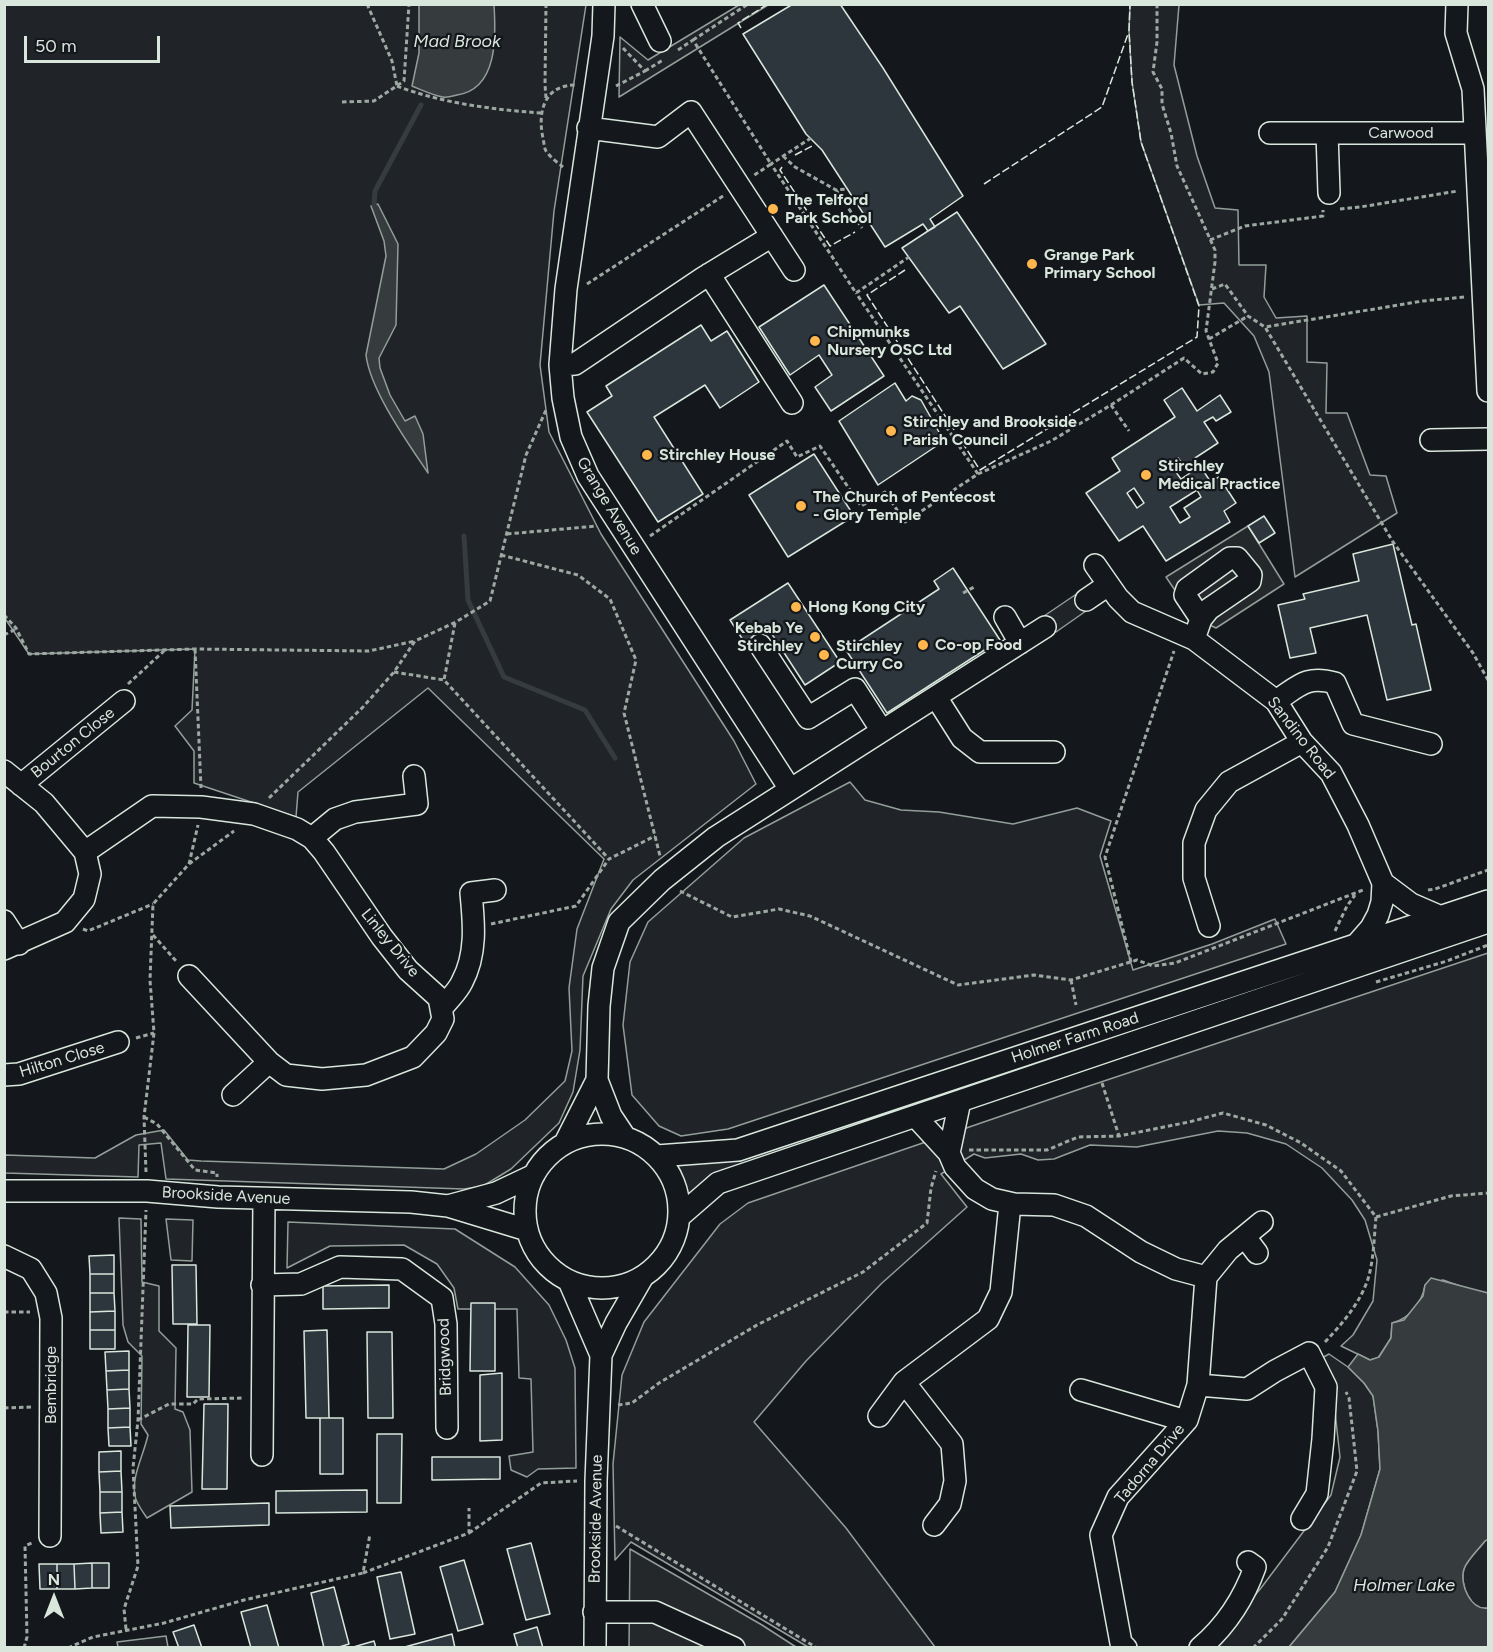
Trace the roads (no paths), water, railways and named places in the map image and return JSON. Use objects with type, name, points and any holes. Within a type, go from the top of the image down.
[{"type":"street","name":"Grange Avenue","points":[[604,4],[603,36],[566,289],[560,364],[563,398],[571,437],[588,476],[789,789]]},
{"type":"street","points":[[642,4],[644,12],[666,51]]},
{"type":"street","points":[[1457,4],[1456,33],[1473,89],[1488,391]]},
{"type":"street","points":[[588,128],[658,137],[691,112],[794,270]]},
{"type":"street","name":"Carwood","points":[[1270,134],[1475,134]]},
{"type":"street","points":[[1327,134],[1329,193]]},
{"type":"street","points":[[560,364],[575,364],[709,274],[772,236]]},
{"type":"street","points":[[709,274],[772,384],[792,403]]},
{"type":"street","points":[[1431,440],[1488,439]]},
{"type":"street","name":"Sandino Road","points":[[1095,565],[1118,598],[1132,612],[1185,642],[1276,701],[1302,742],[1331,773],[1358,825],[1383,883],[1411,904],[1441,917]]},
{"type":"street","points":[[1086,600],[1108,585]]},
{"type":"street","points":[[1005,617],[1020,643]]},
{"type":"street","points":[[1185,642],[1201,619]]},
{"type":"street","points":[[625,1137],[611,1116],[597,1080],[599,1006],[603,968],[619,922],[662,872],[1045,627]]},
{"type":"street","points":[[760,645],[808,718],[855,689],[882,731]]},
{"type":"street","points":[[1276,701],[1305,682],[1318,678],[1335,682],[1353,724],[1431,744]]},
{"type":"street","points":[[936,697],[962,738],[981,752],[1054,752]]},
{"type":"street","name":"Bourton Close","points":[[21,785],[124,701]]},
{"type":"street","points":[[1209,926],[1194,878],[1194,843],[1206,810],[1229,782],[1302,742]]},
{"type":"street","points":[[4,771],[44,803],[86,852],[90,874],[84,899],[65,922],[12,947],[4,921]]},
{"type":"street","points":[[312,838],[335,819],[356,812],[417,804],[414,776]]},
{"type":"street","name":"Linley Drive","points":[[86,852],[152,806],[201,807],[254,814],[297,828],[312,838],[382,937],[408,970],[439,998],[442,1008]]},
{"type":"street","points":[[1355,945],[1371,928],[1378,915],[1382,902],[1383,883]]},
{"type":"street","points":[[189,976],[269,1062],[286,1075],[322,1079],[366,1075],[413,1058],[436,1033],[443,1019],[442,1008],[462,984],[471,962],[474,927],[471,893],[495,890]]},
{"type":"street","name":"Holmer Farm Road","points":[[657,1156],[738,1150],[1488,901]]},
{"type":"street","name":"Holmer Farm Road","points":[[680,1216],[718,1183],[1488,922]]},
{"type":"street","name":"Hilton Close","points":[[4,1075],[19,1074],[118,1042]]},
{"type":"street","points":[[233,1095],[269,1062]]},
{"type":"street","points":[[565,1143],[597,1080]]},
{"type":"street","points":[[949,1156],[960,1101]]},
{"type":"street","points":[[915,1116],[975,1189],[1010,1204],[1054,1205],[1086,1216],[1141,1252],[1176,1269],[1206,1277],[1228,1250],[1251,1245],[1262,1222]]},
{"type":"street","points":[[605,1134],[625,1137],[642,1145],[657,1156],[670,1174],[678,1194],[680,1216],[674,1240],[661,1262],[642,1278],[618,1287],[593,1288],[569,1281],[542,1260],[527,1230],[526,1197],[534,1175],[551,1153],[565,1143],[584,1136],[605,1134]]},
{"type":"street","name":"Brookside Avenue","points":[[448,1206],[496,1193],[534,1175]]},
{"type":"street","name":"Brookside Avenue","points":[[4,1191],[147,1191],[264,1198],[411,1202],[448,1206],[527,1230]]},
{"type":"street","points":[[262,1455],[264,1198]]},
{"type":"street","points":[[879,1416],[904,1382],[988,1319],[1000,1292],[1010,1204]]},
{"type":"street","name":"Bembridge","points":[[4,1256],[31,1269],[46,1293],[50,1311],[50,1536]]},
{"type":"street","name":"Bridgwood","points":[[262,1285],[301,1284],[340,1267],[402,1269],[442,1298],[446,1324],[447,1428]]},
{"type":"street","name":"Tadorna Drive","points":[[1126,1647],[1121,1643],[1101,1535],[1118,1497],[1186,1421],[1198,1385],[1206,1277]]},
{"type":"street","name":"Brookside Avenue","points":[[595,1647],[596,1480],[601,1355],[642,1278]]},
{"type":"street","name":"Brookside Avenue","points":[[569,1281],[601,1355]]},
{"type":"street","points":[[1198,1385],[1247,1389],[1309,1353],[1326,1387],[1317,1494],[1302,1519]]},
{"type":"street","points":[[904,1382],[952,1444],[955,1481],[950,1504],[934,1525]]},
{"type":"street","points":[[1081,1390],[1186,1421]]},
{"type":"street","points":[[1200,1647],[1232,1614],[1248,1586],[1256,1566],[1248,1562]]},
{"type":"street","points":[[594,1612],[656,1612],[734,1647]]},
{"type":"water","name":"Mad Brook","points":[[419,5],[494,5],[495,31],[492,59],[480,83],[470,91],[445,97],[412,86],[419,53]]},
{"type":"water","points":[[378,204],[398,244],[396,325],[379,358],[380,368],[390,395],[405,421],[415,416],[423,434],[428,473],[382,400],[369,369],[366,355],[386,256],[384,241],[371,206]]},
{"type":"water","name":"Holmer Lake","points":[[1431,1278],[1488,1293],[1488,1539],[1468,1562],[1464,1569],[1463,1582],[1472,1601],[1482,1608],[1488,1608],[1488,1647],[1289,1647],[1335,1592],[1361,1535],[1380,1469],[1373,1396],[1348,1367],[1358,1354],[1370,1360],[1379,1357],[1391,1338],[1392,1323],[1404,1320],[1423,1296],[1425,1285]]},
{"type":"waterway","points":[[374,205],[375,191],[421,105]]},
{"type":"waterway","points":[[464,536],[468,600],[504,677],[585,710],[615,758]]},
{"type":"place","name":"The Telford Park School","points":[[773,209]]},
{"type":"place","name":"Grange Park Primary School","points":[[1032,264]]},
{"type":"place","name":"Chipmunks Nursery OSC Ltd","points":[[815,341]]},
{"type":"place","name":"Stirchley and Brookside Parish Council","points":[[891,431]]},
{"type":"place","name":"Stirchley House","points":[[647,455]]},
{"type":"place","name":"Stirchley Medical Practice","points":[[1146,475]]},
{"type":"place","name":"The Church of Pentecost - Glory Temple","points":[[801,506]]},
{"type":"place","name":"Hong Kong City","points":[[796,607]]},
{"type":"place","name":"Kebab Ye Stirchley","points":[[815,637]]},
{"type":"place","name":"Co-op Food","points":[[923,645]]},
{"type":"place","name":"Stirchley Curry Co","points":[[824,655]]}]
